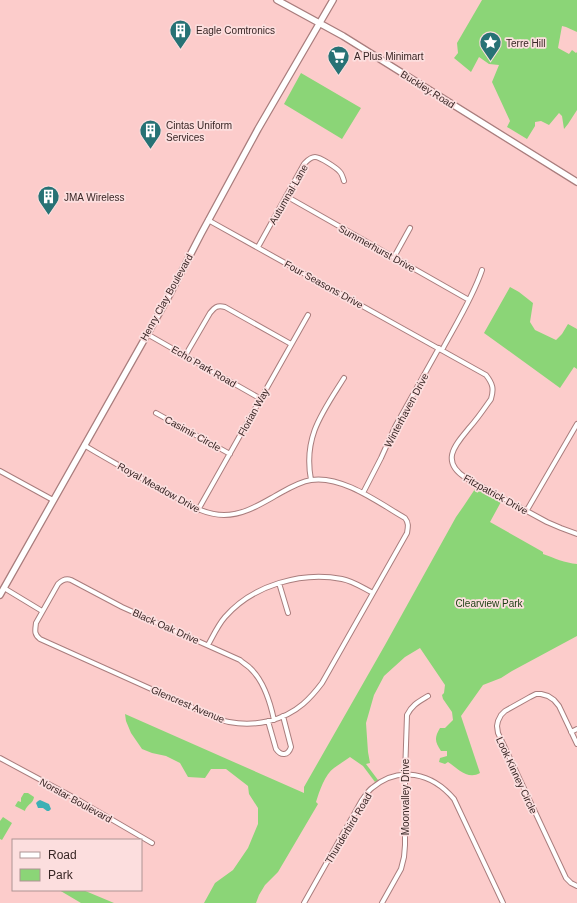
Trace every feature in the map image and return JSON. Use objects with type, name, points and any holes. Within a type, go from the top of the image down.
[{"type":"main road","name":"Buckley Road","points":[[277,0],[342,36],[577,182]]},
{"type":"main road","name":"Henry Clay Boulevard","points":[[0,595],[170,294],[208,220],[260,126],[333,0]]},
{"type":"street","name":"Autumnal Lane","points":[[258,247],[304,164],[309,159],[314,157],[319,158],[340,170],[344,181]]},
{"type":"street","name":"Summerhurst Drive","points":[[286,196],[469,300]]},
{"type":"street","name":"Four Seasons Drive","points":[[208,220],[440,349]]},
{"type":"street","points":[[394,257],[410,228]]},
{"type":"street","name":"Winterhaven Drive","points":[[362,493],[381,458],[395,426],[463,313],[482,270]]},
{"type":"street","points":[[185,356],[210,313],[215,308],[220,306],[225,306],[292,344]]},
{"type":"street","name":"Florian Way","points":[[198,510],[308,315]]},
{"type":"street","name":"Echo Park Road","points":[[147,334],[261,399]]},
{"type":"street","name":"Fitzpatrick Drive","points":[[440,349],[486,375],[492,386],[493,392],[491,399],[456,445],[452,454],[453,466],[455,470],[466,478],[554,525],[577,534]]},
{"type":"street","points":[[311,480],[309,469],[311,438],[328,403],[344,378]]},
{"type":"street","name":"Casimir Circle","points":[[156,413],[230,454]]},
{"type":"street","points":[[527,510],[577,424]]},
{"type":"street","name":"Royal Meadow Drive","points":[[84,445],[198,510],[208,513],[221,515],[250,510],[298,484],[311,480],[324,480],[344,484],[362,493],[405,518],[408,521],[408,524]]},
{"type":"street","points":[[0,471],[53,500]]},
{"type":"street","name":"Glencrest Avenue","points":[[42,611],[36,623],[35,630],[36,635],[40,639],[209,715],[228,722],[243,724],[274,720],[303,704],[322,683],[407,533],[408,524]]},
{"type":"street","points":[[208,645],[217,628],[230,612],[239,604],[256,593],[279,583],[307,578],[344,579],[373,594]]},
{"type":"street","name":"Black Oak Drive","points":[[42,611],[58,584],[62,580],[71,580],[122,607],[240,660],[250,668],[259,679],[264,688],[274,720]]},
{"type":"street","points":[[279,583],[288,613]]},
{"type":"street","points":[[4,588],[42,611]]},
{"type":"street","name":"Look Kinney Circle","points":[[577,744],[559,706],[548,696],[536,694],[505,711],[498,721],[498,733],[566,878],[577,886]]},
{"type":"street","name":"Moonvalley Drive","points":[[382,903],[401,869],[404,857],[407,715],[413,705],[428,696]]},
{"type":"street","points":[[268,721],[278,753],[282,754],[289,752],[291,747],[283,716]]},
{"type":"street","points":[[571,732],[577,729]]},
{"type":"street","name":"Norstar Boulevard","points":[[0,758],[80,801],[152,843]]},
{"type":"street","name":"Thunderbird Road","points":[[304,903],[362,800],[371,789],[380,782],[393,777],[405,775],[420,776],[430,779],[436,782],[454,799],[503,903]]},
{"type":"green space","points":[[482,0],[577,0],[577,32],[562,26],[558,48],[569,54],[572,50],[576,53],[577,52],[577,110],[564,129],[562,116],[559,113],[549,125],[541,121],[535,122],[535,126],[527,139],[507,127],[510,121],[492,82],[499,65],[489,64],[479,57],[471,72],[454,58],[458,53],[457,43]]},
{"type":"green space","points":[[301,73],[361,108],[342,139],[284,104]]},
{"type":"green space","points":[[510,287],[533,303],[530,322],[535,330],[556,340],[568,324],[577,329],[577,369],[574,367],[560,388],[484,333]]},
{"type":"green space","name":"Clearview Park","points":[[477,486],[502,500],[490,522],[543,552],[543,554],[577,564],[577,636],[501,678],[483,685],[461,716],[480,773],[476,775],[463,773],[448,762],[445,764],[439,762],[440,758],[447,756],[447,751],[441,751],[439,748],[436,742],[437,735],[440,728],[445,728],[453,720],[452,712],[442,695],[444,693],[445,685],[420,648],[405,657],[384,676],[374,695],[366,723],[370,763],[366,764],[378,780],[375,782],[363,766],[350,757],[328,774],[316,802],[318,804],[278,872],[265,885],[256,903],[204,903],[215,883],[233,870],[248,848],[258,824],[258,808],[249,794],[248,786],[226,769],[211,769],[205,778],[188,777],[180,763],[166,756],[142,749],[131,733],[125,714],[304,793],[304,787],[456,517]]},
{"type":"green space","points":[[24,793],[28,793],[34,797],[25,811],[15,806],[18,801],[21,802],[21,798]]},
{"type":"green space","points":[[3,817],[12,823],[2,840],[0,839],[0,821]]},
{"type":"green space","points":[[61,891],[85,891],[114,903],[81,903]]},
{"type":"water","points":[[40,800],[49,804],[51,809],[49,811],[43,808],[38,808],[36,803]]},
{"type":"place","name":"Eagle Comtronics","points":[[180,50]]},
{"type":"place","name":"Terre Hill","points":[[491,62]]},
{"type":"place","name":"A Plus Minimart","points":[[339,76]]},
{"type":"place","name":"Cintas Uniform Services","points":[[151,150]]},
{"type":"place","name":"JMA Wireless","points":[[49,216]]}]
